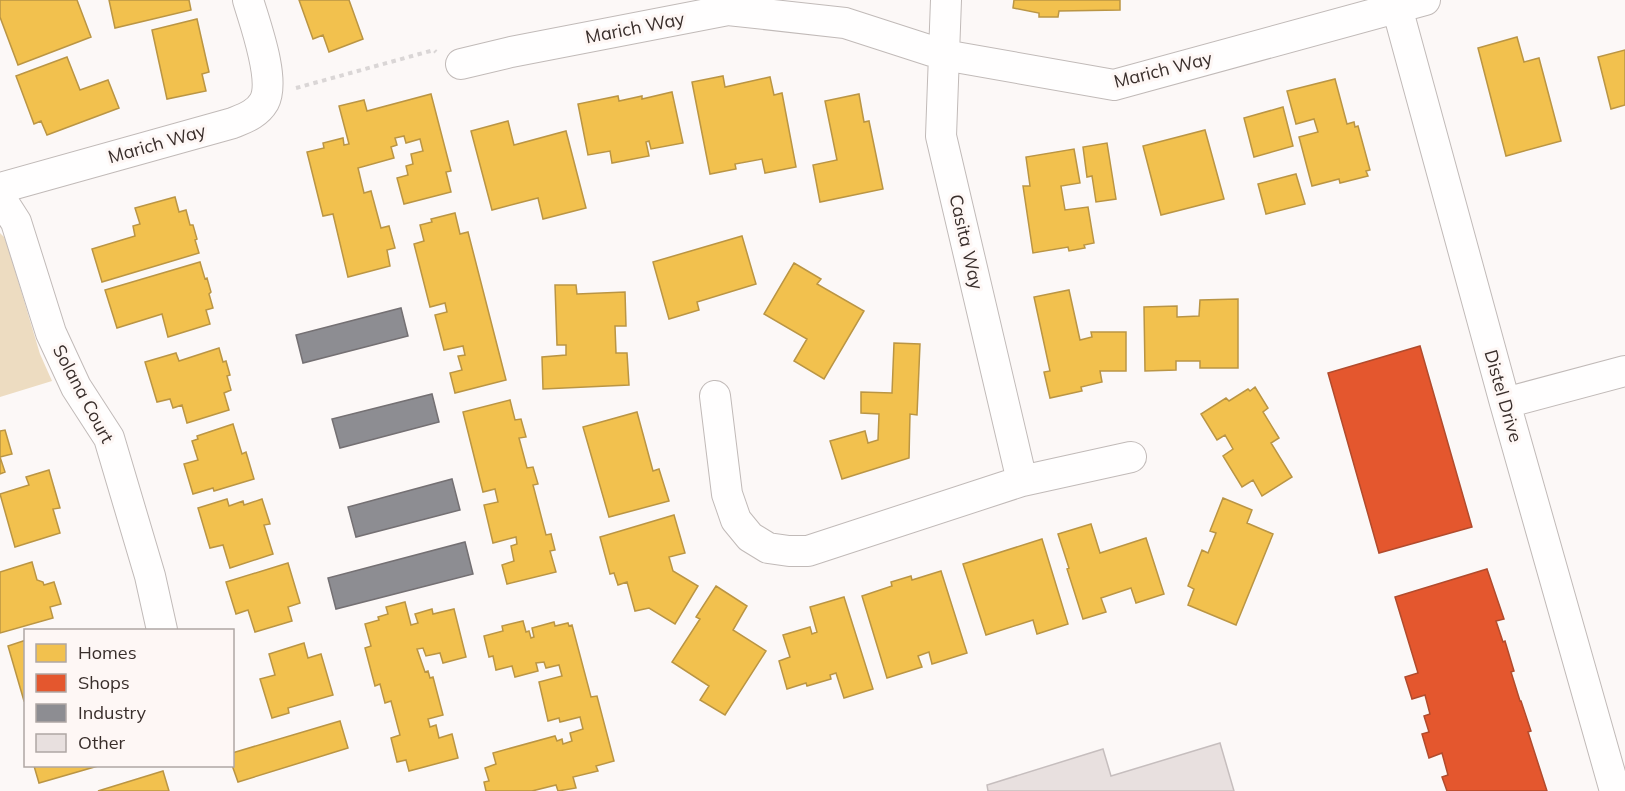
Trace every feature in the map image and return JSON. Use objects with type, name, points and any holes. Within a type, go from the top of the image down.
[{"type":"street","points":[[248,0],[262,48],[268,86],[264,102]]},
{"type":"street","name":"Casita Way","points":[[946,0],[941,136],[1022,481]]},
{"type":"street","name":"Marich Way","points":[[461,64],[511,52],[728,10],[845,23],[945,55],[1114,85],[1405,3]]},
{"type":"street","name":"Distel Drive","points":[[1405,3],[1505,403],[1615,791]]},
{"type":"street","name":"Marich Way","points":[[0,188],[233,123],[251,116],[264,102]]},
{"type":"street","name":"Solana Court","points":[[0,197],[16,222],[51,333],[76,387],[109,438],[150,576],[162,629]]},
{"type":"street","points":[[1505,403],[1625,371]]},
{"type":"street","points":[[716,396],[727,494],[736,520],[750,537],[768,548],[808,551],[1022,481],[1131,457]]},
{"type":"path","points":[[264,102],[300,87],[434,50],[461,64]]},
{"type":"shaded area","points":[[0,233],[8,247],[40,354],[52,381],[0,397]]},
{"type":"building: Homes","points":[[0,0],[77,0],[91,37],[18,65],[0,17]]},
{"type":"building: Homes","points":[[109,0],[189,0],[191,10],[115,28]]},
{"type":"building: Homes","points":[[299,0],[349,0],[363,39],[329,52],[323,35],[313,39]]},
{"type":"building: Homes","points":[[1014,0],[1120,0],[1120,10],[1059,11],[1058,17],[1039,17],[1039,13],[1013,8]]},
{"type":"building: Homes","points":[[197,19],[209,72],[202,74],[206,91],[167,99],[152,30]]},
{"type":"building: Homes","points":[[1517,37],[1524,62],[1539,58],[1561,141],[1506,156],[1478,48]]},
{"type":"building: Homes","points":[[1625,50],[1625,105],[1611,109],[1598,57]]},
{"type":"building: Homes","points":[[67,57],[80,90],[108,80],[119,108],[47,135],[41,121],[34,124],[16,76]]},
{"type":"building: Homes","points":[[723,76],[725,87],[770,77],[774,95],[782,93],[796,167],[765,173],[762,159],[735,164],[736,169],[710,174],[692,82]]},
{"type":"building: Homes","points":[[1335,79],[1347,124],[1354,122],[1355,127],[1358,126],[1370,170],[1366,171],[1368,176],[1340,183],[1339,179],[1312,186],[1299,137],[1318,132],[1314,119],[1296,124],[1287,91]]},
{"type":"building: Homes","points":[[672,92],[683,143],[651,149],[649,141],[646,142],[649,156],[612,163],[610,151],[588,155],[578,104],[618,96],[619,101],[642,96],[642,99]]},
{"type":"building: Homes","points":[[431,94],[451,171],[446,172],[451,192],[404,204],[397,178],[408,175],[406,166],[413,164],[411,154],[423,151],[420,139],[406,143],[404,136],[395,138],[397,145],[391,147],[394,158],[358,168],[364,193],[371,191],[381,228],[389,226],[395,248],[387,250],[390,266],[348,277],[333,214],[323,216],[307,152],[324,148],[323,143],[343,138],[344,145],[349,144],[339,106],[364,100],[367,111]]},
{"type":"building: Homes","points":[[859,94],[864,122],[869,121],[883,189],[820,202],[813,165],[837,160],[825,101]]},
{"type":"building: Homes","points":[[1283,107],[1293,146],[1254,157],[1244,118]]},
{"type":"building: Homes","points":[[508,121],[514,145],[566,131],[586,208],[543,219],[538,198],[492,210],[471,131]]},
{"type":"building: Homes","points":[[1205,130],[1224,199],[1161,215],[1143,146]]},
{"type":"building: Homes","points":[[1107,143],[1116,199],[1096,202],[1092,176],[1087,177],[1083,147]]},
{"type":"building: Homes","points":[[1074,149],[1080,183],[1061,186],[1065,210],[1088,207],[1094,243],[1084,245],[1085,248],[1069,251],[1068,247],[1033,253],[1023,186],[1030,186],[1026,157]]},
{"type":"building: Homes","points":[[1296,174],[1305,204],[1266,214],[1258,184]]},
{"type":"building: Homes","points":[[175,197],[179,212],[186,210],[190,225],[193,225],[199,253],[102,282],[92,249],[135,236],[133,226],[140,224],[135,208]]},
{"type":"building: Homes","points":[[455,213],[460,234],[468,232],[506,380],[455,393],[450,373],[462,370],[458,356],[465,355],[463,346],[444,350],[435,315],[447,312],[445,303],[430,307],[414,244],[424,241],[420,225],[432,222],[431,219]]},
{"type":"building: Homes","points":[[742,236],[756,284],[697,302],[699,310],[669,319],[653,262]]},
{"type":"building: Homes","points":[[200,262],[211,292],[209,294],[213,308],[206,310],[210,324],[168,337],[162,314],[117,328],[105,290]]},
{"type":"building: Homes","points":[[794,263],[821,279],[817,284],[864,311],[824,379],[794,361],[807,339],[764,314]]},
{"type":"building: Homes","points":[[555,285],[576,285],[577,294],[625,292],[626,326],[615,326],[616,353],[627,353],[629,385],[543,389],[542,357],[566,355],[566,345],[557,345]]},
{"type":"building: Homes","points":[[1069,290],[1080,340],[1092,337],[1091,332],[1126,332],[1126,371],[1100,371],[1102,382],[1081,387],[1082,391],[1050,398],[1044,372],[1050,371],[1034,297]]},
{"type":"building: Homes","points":[[1238,299],[1238,368],[1200,368],[1200,361],[1176,361],[1176,370],[1145,371],[1144,307],[1177,306],[1177,317],[1199,316],[1200,300]]},
{"type":"building: Homes","points":[[894,343],[920,344],[917,415],[910,414],[909,458],[842,479],[830,441],[865,431],[868,443],[878,440],[879,414],[861,413],[861,392],[892,393]]},
{"type":"building: Homes","points":[[219,348],[230,375],[227,376],[231,390],[224,393],[229,410],[187,423],[182,405],[173,408],[170,399],[157,402],[145,362],[176,353],[179,361]]},
{"type":"building: Homes","points":[[1255,387],[1268,408],[1263,412],[1279,438],[1271,443],[1292,477],[1262,496],[1253,480],[1242,487],[1223,456],[1233,449],[1225,435],[1217,440],[1201,414],[1226,398],[1229,401]]},
{"type":"building: Homes","points":[[510,400],[515,420],[521,419],[526,437],[519,438],[527,468],[533,467],[538,484],[533,485],[546,535],[551,534],[555,550],[550,551],[556,572],[507,584],[502,565],[514,561],[511,546],[517,544],[516,537],[493,543],[484,505],[498,502],[495,489],[483,492],[463,412]]},
{"type":"building: Homes","points":[[637,412],[653,471],[659,469],[669,501],[609,517],[583,427]]},
{"type":"building: Homes","points":[[233,424],[242,454],[246,452],[254,479],[214,491],[213,488],[193,494],[184,464],[198,460],[192,441],[198,439],[197,436]]},
{"type":"building: Homes","points":[[5,430],[12,454],[0,457],[0,431]]},
{"type":"building: Homes","points":[[0,457],[5,472],[0,474]]},
{"type":"building: Homes","points":[[49,470],[60,508],[53,509],[60,533],[15,547],[0,494],[29,485],[26,477]]},
{"type":"building: Homes","points":[[1223,498],[1252,510],[1247,523],[1273,534],[1236,625],[1188,605],[1194,589],[1188,586],[1202,550],[1208,553],[1216,533],[1210,531]]},
{"type":"building: Homes","points":[[227,499],[229,506],[243,501],[244,505],[262,499],[270,524],[264,525],[273,554],[230,568],[223,545],[210,548],[198,508]]},
{"type":"building: Homes","points":[[674,515],[685,553],[669,557],[673,571],[698,586],[675,624],[649,608],[635,611],[627,582],[618,585],[614,573],[610,574],[600,537]]},
{"type":"building: Homes","points":[[1091,524],[1100,553],[1146,538],[1164,594],[1136,603],[1131,588],[1101,598],[1106,612],[1083,619],[1058,534]]},
{"type":"building: Homes","points":[[1042,539],[1068,624],[1037,634],[1033,620],[986,635],[963,564]]},
{"type":"building: Homes","points":[[32,562],[37,580],[43,582],[44,585],[54,582],[61,604],[50,607],[53,618],[0,633],[0,572]]},
{"type":"building: Homes","points":[[288,563],[300,603],[288,607],[292,621],[255,632],[248,610],[236,614],[226,582]]},
{"type":"building: Homes","points":[[941,571],[967,653],[932,664],[929,652],[918,656],[922,667],[887,678],[862,596],[892,586],[891,582],[911,576],[912,580]]},
{"type":"building: Homes","points":[[716,586],[747,606],[733,630],[766,651],[725,715],[700,700],[709,686],[672,662],[700,619],[696,617]]},
{"type":"building: Homes","points":[[844,597],[873,689],[844,698],[836,673],[830,675],[831,679],[787,689],[779,661],[790,657],[783,635],[810,627],[812,634],[817,632],[810,607]]},
{"type":"building: Homes","points":[[405,602],[411,625],[418,623],[415,614],[432,609],[433,614],[454,609],[466,657],[443,663],[440,653],[426,656],[423,648],[417,649],[425,672],[428,671],[430,678],[433,677],[443,715],[428,719],[430,727],[436,725],[439,738],[452,734],[458,758],[409,771],[406,760],[397,762],[391,738],[400,735],[391,701],[385,703],[380,684],[375,686],[365,648],[371,646],[365,624],[379,620],[378,617],[388,614],[386,607]]},
{"type":"building: Homes","points":[[523,621],[526,632],[529,631],[531,638],[534,637],[532,628],[554,622],[555,626],[568,623],[569,626],[572,625],[591,697],[597,696],[614,761],[596,766],[598,771],[573,777],[576,788],[558,791],[556,785],[532,791],[486,791],[484,782],[489,781],[485,768],[496,764],[493,753],[555,736],[557,741],[562,739],[563,744],[572,741],[570,733],[583,729],[580,717],[560,722],[559,718],[548,721],[539,682],[562,676],[559,665],[546,668],[544,662],[536,663],[538,671],[515,677],[512,666],[496,670],[493,656],[489,657],[484,636],[503,631],[502,626]]},
{"type":"building: Homes","points":[[24,641],[24,701],[8,646]]},
{"type":"building: Homes","points":[[304,643],[308,658],[321,654],[333,695],[288,708],[289,713],[272,718],[260,679],[275,675],[269,654]]},
{"type":"building: Homes","points":[[340,721],[348,748],[238,782],[233,767],[234,752]]},
{"type":"building: Homes","points":[[34,767],[95,767],[39,783]]},
{"type":"building: Homes","points":[[163,771],[169,791],[98,791]]},
{"type":"building: Shops","points":[[1420,346],[1472,527],[1379,553],[1328,373]]},
{"type":"building: Shops","points":[[1487,569],[1504,619],[1496,621],[1514,671],[1511,672],[1531,731],[1528,732],[1547,791],[1447,791],[1442,777],[1448,775],[1442,753],[1429,758],[1422,734],[1429,732],[1424,716],[1430,714],[1425,695],[1412,699],[1405,677],[1418,673],[1395,597]]},
{"type":"building: Industry","points":[[401,308],[408,336],[303,363],[296,335]]},
{"type":"building: Industry","points":[[432,394],[439,422],[340,448],[332,419]]},
{"type":"building: Industry","points":[[452,479],[460,510],[356,537],[348,507]]},
{"type":"building: Industry","points":[[465,542],[473,574],[336,609],[328,578]]},
{"type":"building: Other","points":[[1220,743],[1234,791],[988,791],[987,785],[1103,749],[1111,776]]}]
